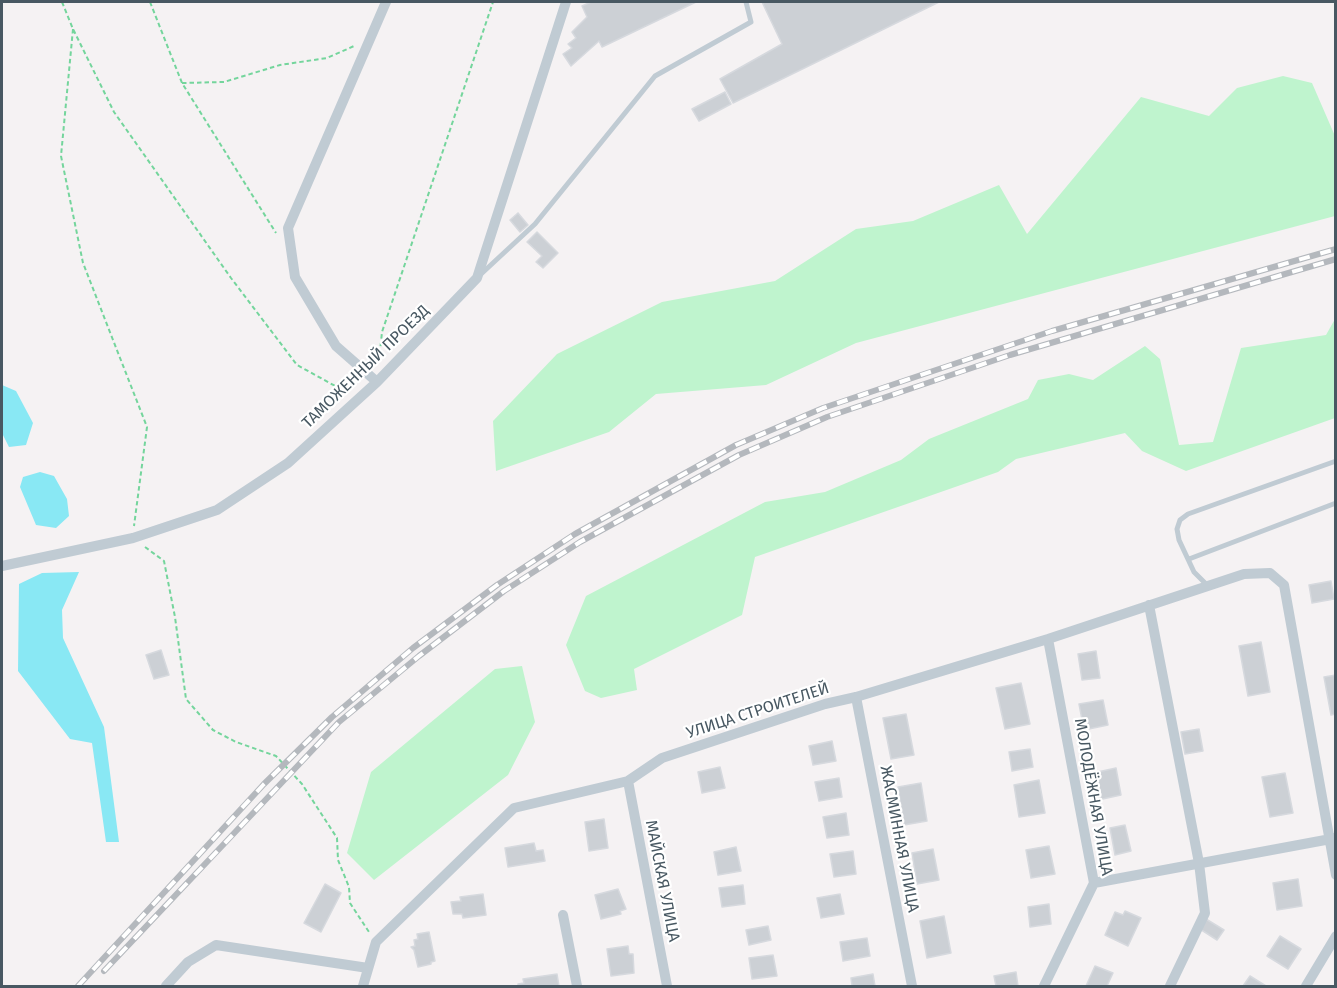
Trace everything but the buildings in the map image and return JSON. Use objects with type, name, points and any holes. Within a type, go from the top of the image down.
[{"type":"street","points":[[377,382],[336,346],[295,277],[288,228],[386,2]]},
{"type":"street","name":"ТАМОЖЕННЫЙ ПРОЕЗД","points":[[2,566],[133,538],[217,510],[288,463],[377,382],[477,278],[566,2]]},
{"type":"street","name":"УЛИЦА СТРОИТЕЛЕЙ","points":[[363,987],[376,942],[514,808],[628,781],[662,758],[825,704],[856,698],[1048,639],[1244,574],[1270,573],[1284,585],[1333,839]]},
{"type":"street","points":[[1149,605],[1199,863],[1205,913],[1170,987]]},
{"type":"street","name":"МОЛОДЁЖНАЯ УЛИЦА","points":[[1044,987],[1094,883],[1048,639]]},
{"type":"street","name":"ЖАСМИННАЯ УЛИЦА","points":[[856,698],[912,987]]},
{"type":"street","name":"МАЙСКАЯ УЛИЦА","points":[[628,781],[667,987]]},
{"type":"street","points":[[1094,883],[1333,839],[1335,875]]},
{"type":"street","points":[[563,915],[577,987]]},
{"type":"street","points":[[1306,987],[1335,936]]},
{"type":"street","points":[[166,987],[188,963],[216,945],[368,968]]},
{"type":"lane","points":[[477,278],[535,224],[655,76],[751,22],[746,2]]},
{"type":"lane","points":[[1208,586],[1194,572],[1177,529],[1180,520],[1188,514],[1335,461]]},
{"type":"lane","points":[[1189,559],[1335,503]]},
{"type":"path","points":[[63,2],[73,29],[114,112],[231,278],[297,364],[358,398]]},
{"type":"path","points":[[150,2],[182,83],[269,226],[276,233]]},
{"type":"path","points":[[379,362],[382,332],[493,2]]},
{"type":"path","points":[[73,29],[61,156],[83,263],[147,427],[133,538],[164,561],[175,617],[186,699],[213,730],[236,742],[276,756],[302,784],[337,838],[338,860],[349,886],[350,903],[376,942]]},
{"type":"path","points":[[182,83],[224,82],[280,65],[327,58],[368,39]]},
{"type":"green space","points":[[1283,76],[1312,83],[1335,136],[1335,216],[856,343],[766,385],[656,394],[609,432],[496,471],[493,421],[557,354],[662,302],[775,281],[856,229],[913,221],[999,185],[1027,234],[1141,97],[1209,116],[1237,88]]},
{"type":"green space","points":[[1335,319],[1335,418],[1186,471],[1142,451],[1125,433],[1016,459],[998,472],[755,557],[742,615],[634,669],[637,690],[601,698],[585,691],[566,645],[586,596],[765,502],[825,492],[901,460],[929,439],[1028,399],[1038,380],[1069,374],[1093,380],[1145,346],[1160,359],[1179,445],[1213,442],[1241,348],[1326,335]]},
{"type":"green space","points":[[522,666],[535,722],[508,775],[374,880],[347,853],[371,772],[495,669]]},
{"type":"water","points":[[2,385],[16,391],[33,423],[26,445],[9,447],[2,433]]},
{"type":"water","points":[[40,472],[54,476],[67,499],[69,516],[56,528],[36,525],[20,487],[23,477]]},
{"type":"water","points":[[79,572],[62,610],[63,638],[104,727],[119,842],[106,842],[92,743],[70,739],[18,671],[19,584],[42,573]]},
{"type":"railway","points":[[78,986],[264,784],[332,717],[413,648],[497,585],[575,534],[736,445],[823,408],[1052,331],[1336,249]]},
{"type":"railway","points":[[104,971],[339,722],[419,656],[504,591],[580,542],[739,455],[827,417],[1010,355],[1336,259]]}]
